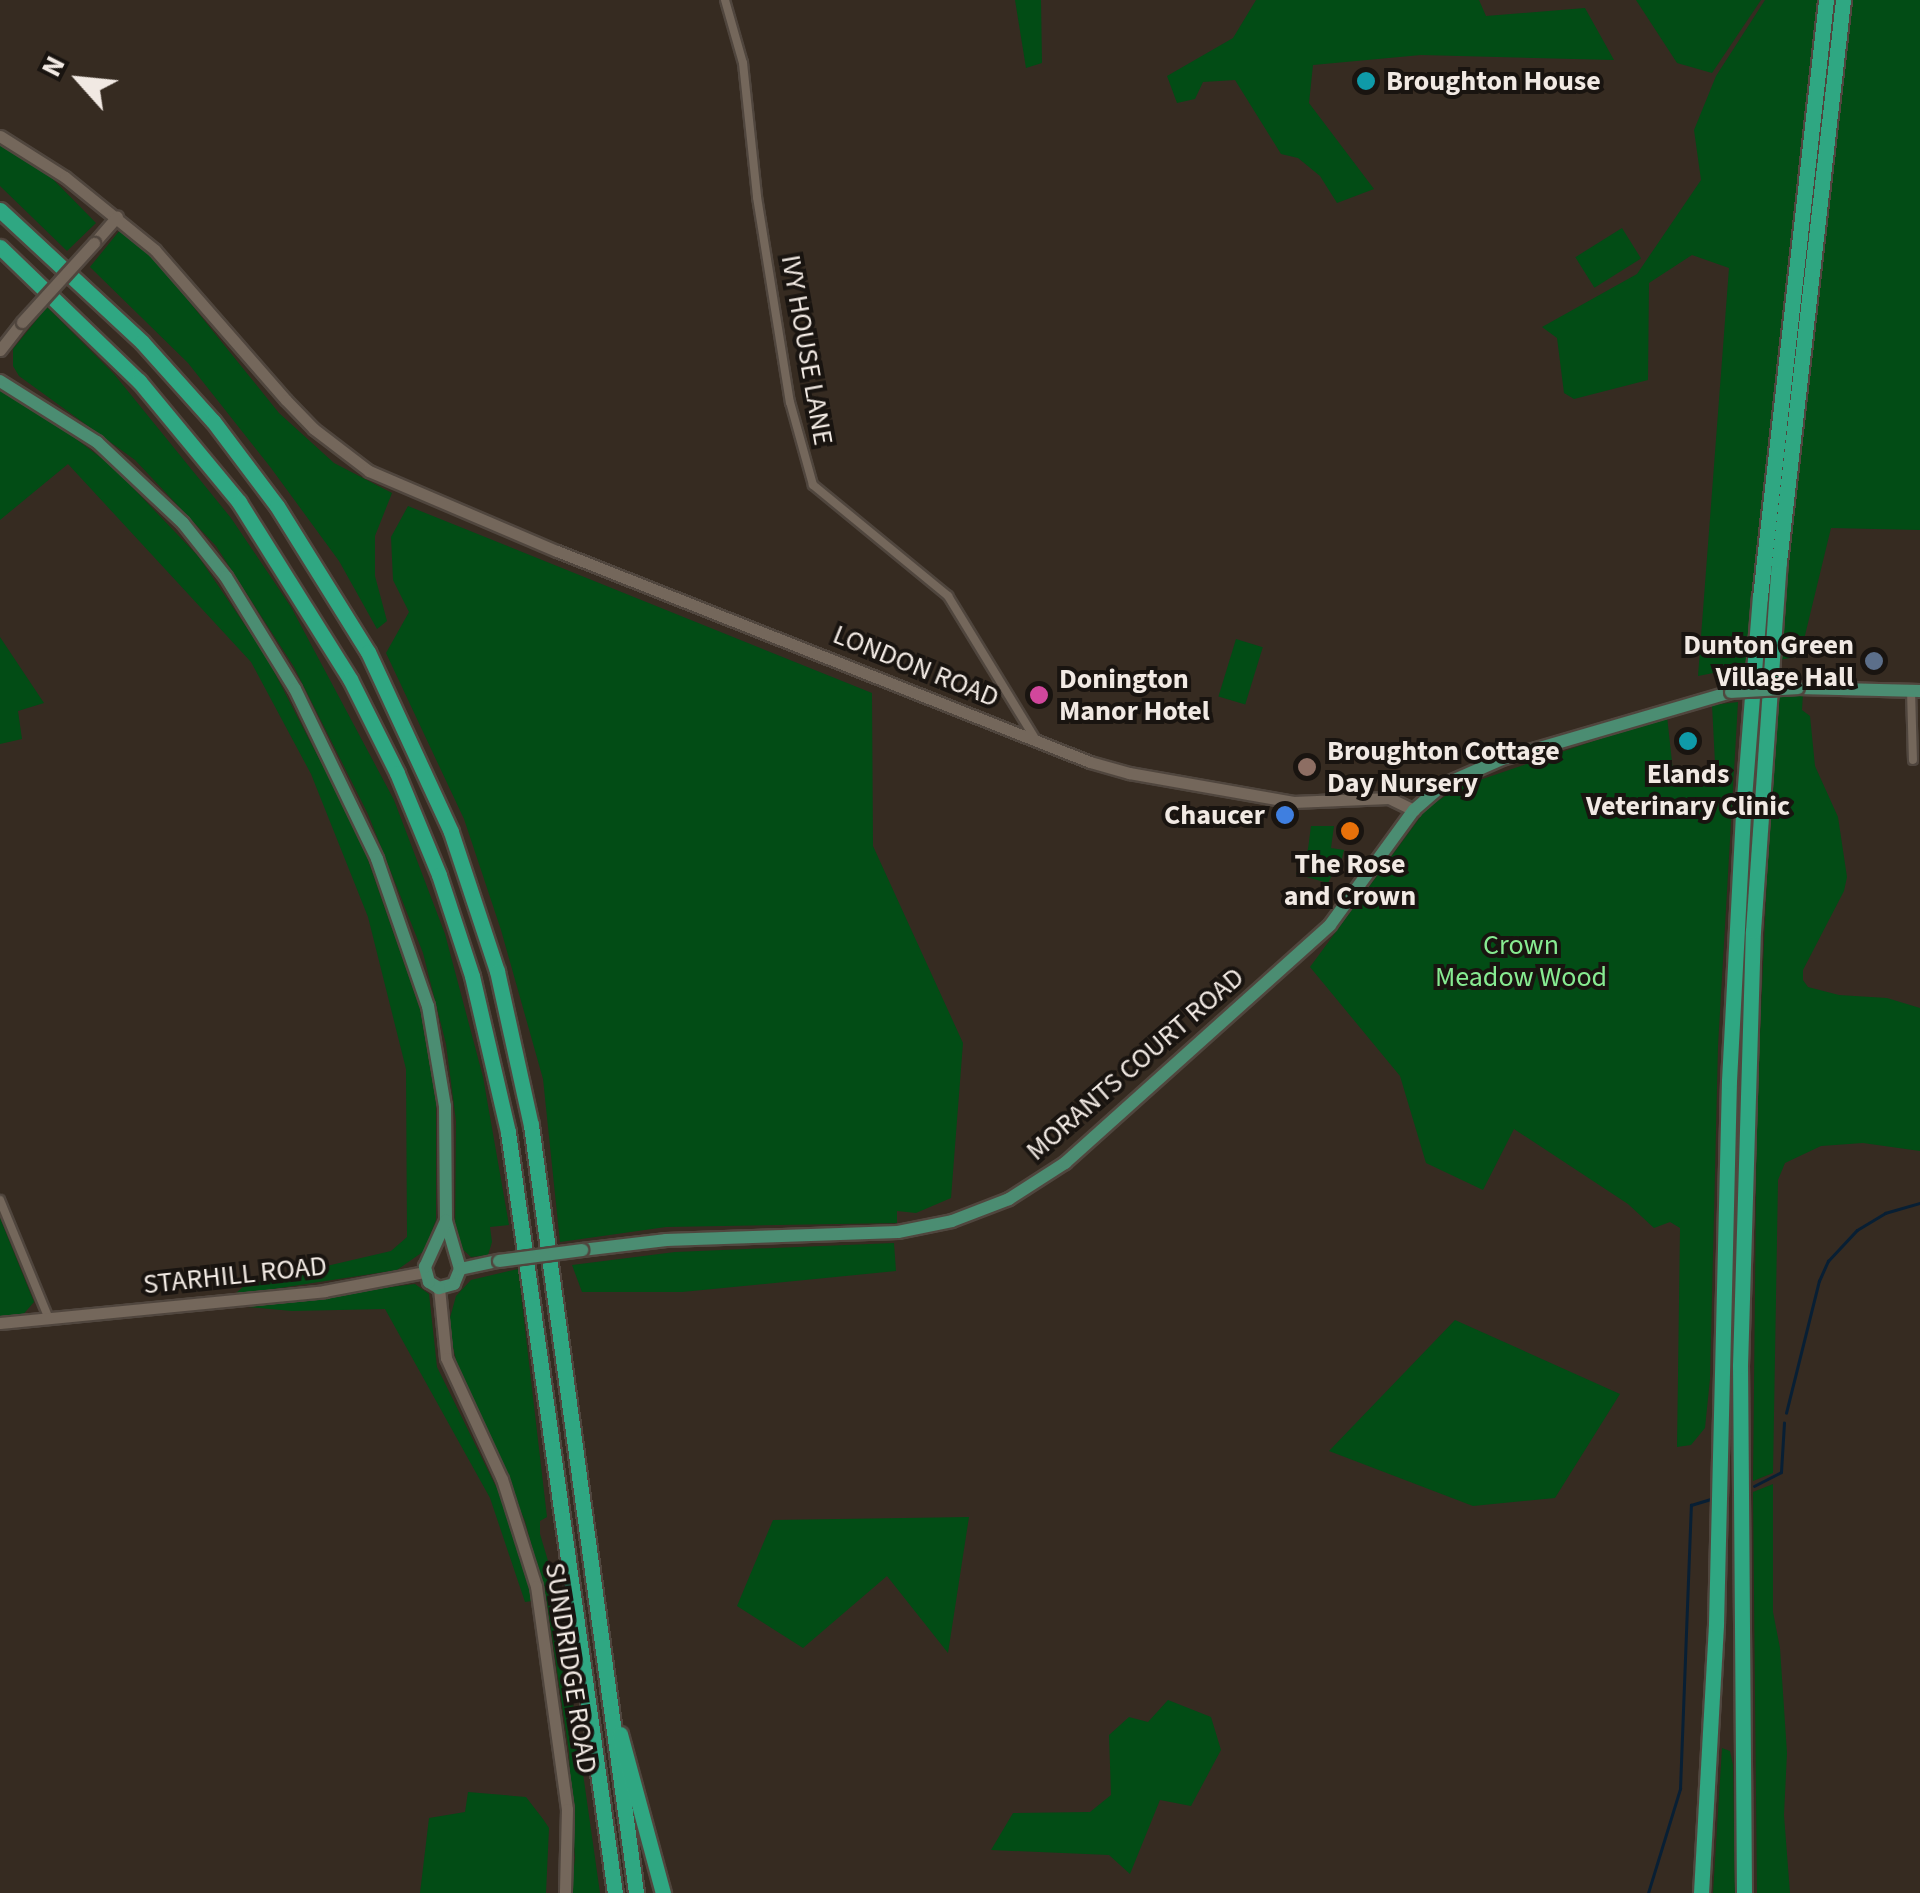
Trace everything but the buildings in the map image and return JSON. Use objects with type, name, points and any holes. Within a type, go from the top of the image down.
[{"type":"highway","points":[[1701,1893],[1716,1624],[1729,1081],[1746,757],[1826,0]]},
{"type":"highway","points":[[1744,1893],[1740,1349],[1753,931],[1779,562],[1842,0]]},
{"type":"highway","points":[[0,210],[142,342],[245,462],[345,612],[387,687],[436,795],[486,932],[524,1088],[611,1696],[616,1775],[636,1893]]},
{"type":"highway","points":[[0,248],[139,381],[206,460],[269,545],[374,725],[439,875],[472,976],[508,1132],[616,1893]]},
{"type":"highway","points":[[611,1696],[663,1893]]},
{"type":"main road","points":[[0,381],[97,442],[184,522],[226,576],[296,689],[377,860],[428,1006],[446,1106],[446,1221],[457,1263],[454,1284],[439,1288],[429,1282],[427,1265],[446,1221]]},
{"type":"main road","points":[[1414,810],[1443,785],[1479,768],[1731,692],[1798,688],[1916,691]]},
{"type":"main road","name":"MORANTS COURT ROAD","points":[[457,1263],[666,1240],[898,1232],[952,1222],[1009,1198],[1064,1163],[1330,926],[1414,810]]},
{"type":"main road","points":[[427,1265],[444,1253],[457,1263]]},
{"type":"street","name":"IVY HOUSE LANE","points":[[725,0],[744,62],[757,196],[790,402],[813,486],[948,596],[1036,740]]},
{"type":"street","name":"LONDON ROAD","points":[[0,136],[117,217],[174,271],[314,429],[370,471],[556,551],[1129,773],[1292,802],[1389,798],[1414,810]]},
{"type":"street","points":[[0,350],[5,331],[22,322],[117,217]]},
{"type":"street","points":[[1914,760],[1916,691]]},
{"type":"street","points":[[0,1200],[49,1319]]},
{"type":"street","name":"STARHILL ROAD","points":[[0,1324],[324,1291],[427,1265]]},
{"type":"street","name":"SUNDRIDGE ROAD","points":[[439,1288],[446,1358],[502,1479],[539,1601],[567,1809],[565,1893]]},
{"type":"green space","points":[[1015,0],[1041,0],[1042,63],[1026,68]]},
{"type":"green space","points":[[1256,0],[1479,0],[1486,16],[1585,8],[1614,60],[1421,55],[1313,65],[1309,103],[1374,189],[1337,203],[1320,176],[1298,158],[1281,154],[1235,80],[1203,82],[1195,99],[1177,103],[1167,76],[1233,38]]},
{"type":"green space","points":[[1636,0],[1761,0],[1712,73],[1677,63]]},
{"type":"green space","points":[[1765,0],[1920,0],[1920,530],[1831,528],[1800,656],[1698,676],[1729,268],[1692,255],[1649,283],[1648,380],[1574,399],[1564,393],[1557,338],[1542,327],[1637,274],[1701,180],[1694,130],[1716,76]]},
{"type":"green space","points":[[0,143],[42,168],[96,223],[67,251],[0,186]]},
{"type":"green space","points":[[1622,228],[1641,259],[1594,288],[1575,257]]},
{"type":"green space","points":[[120,230],[158,263],[279,413],[334,463],[392,493],[375,536],[375,576],[387,621],[377,629],[339,561],[188,363],[90,267]]},
{"type":"green space","points":[[47,307],[114,374],[231,518],[291,607],[394,800],[445,934],[483,1077],[509,1225],[490,1227],[492,1242],[488,1255],[471,1257],[455,1242],[456,1121],[446,1044],[423,953],[368,814],[294,667],[216,546],[135,460],[19,376],[13,366],[13,349]]},
{"type":"green space","points":[[0,390],[48,418],[112,466],[198,556],[266,656],[361,840],[420,1009],[436,1102],[436,1220],[424,1251],[397,1270],[234,1295],[245,1285],[391,1251],[407,1237],[406,1069],[368,917],[311,774],[251,662],[68,464],[0,520]]},
{"type":"green space","points":[[408,506],[872,693],[873,846],[963,1043],[951,1198],[916,1213],[897,1211],[897,1223],[666,1227],[560,1242],[543,1079],[501,930],[464,819],[386,653],[409,612],[393,580],[391,537]]},
{"type":"green space","points":[[0,637],[44,703],[18,711],[22,739],[0,744]]},
{"type":"green space","points":[[1236,639],[1263,647],[1245,705],[1218,696]]},
{"type":"green space","points":[[1803,693],[1802,710],[1810,716],[1815,766],[1838,817],[1847,877],[1844,891],[1803,970],[1803,980],[1808,987],[1839,995],[1887,998],[1920,1008],[1920,1151],[1863,1143],[1821,1146],[1785,1163],[1778,1180],[1773,1473],[1753,1481],[1757,1101],[1767,877],[1779,695]]},
{"type":"green space","name":"Crown Meadow Wood","points":[[1738,702],[1718,1046],[1710,1379],[1705,1428],[1691,1445],[1677,1447],[1680,1228],[1670,1222],[1654,1228],[1628,1204],[1514,1129],[1483,1190],[1426,1163],[1400,1076],[1310,967],[1427,808],[1459,787],[1667,716],[1673,771],[1709,772],[1715,763],[1712,705]]},
{"type":"green space","points":[[1311,826],[1334,826],[1331,848],[1344,850],[1339,870],[1335,869],[1328,883],[1296,874],[1308,849]]},
{"type":"green space","points":[[0,1218],[34,1302],[21,1317],[0,1318]]},
{"type":"green space","points":[[894,1243],[896,1271],[682,1292],[582,1292],[572,1265],[675,1252]]},
{"type":"green space","points":[[518,1269],[547,1517],[540,1521],[540,1534],[557,1591],[600,1893],[571,1893],[575,1858],[569,1752],[547,1603],[525,1521],[458,1369],[448,1325],[456,1296],[471,1280]]},
{"type":"green space","points":[[415,1284],[429,1294],[437,1367],[511,1517],[532,1601],[525,1602],[490,1498],[385,1309],[292,1311],[237,1306]]},
{"type":"green space","points":[[1455,1320],[1620,1394],[1555,1498],[1473,1506],[1329,1451]]},
{"type":"green space","points":[[1773,1484],[1773,1612],[1780,1648],[1787,1753],[1784,1815],[1790,1893],[1757,1893],[1753,1492]]},
{"type":"green space","points":[[969,1517],[948,1653],[887,1576],[803,1648],[737,1606],[773,1520]]},
{"type":"green space","points":[[1168,1700],[1211,1717],[1221,1750],[1191,1806],[1160,1800],[1130,1874],[1109,1855],[991,1850],[1013,1813],[1090,1812],[1111,1795],[1109,1735],[1129,1717],[1148,1722]]},
{"type":"green space","points":[[1722,1748],[1730,1751],[1733,1765],[1735,1893],[1713,1893]]},
{"type":"green space","points":[[468,1792],[526,1797],[543,1819],[549,1828],[546,1893],[420,1893],[429,1818],[465,1812]]},
{"type":"waterway","points":[[1786,1413],[1819,1281],[1828,1261],[1857,1230],[1885,1213],[1920,1203]]},
{"type":"waterway","points":[[1754,1486],[1781,1472],[1784,1423]]},
{"type":"waterway","points":[[1648,1893],[1680,1789],[1691,1505],[1711,1499]]},
{"type":"place","name":"Broughton House","points":[[1366,81]]},
{"type":"place","name":"Dunton Green Village Hall","points":[[1874,661]]},
{"type":"place","name":"Donington Manor Hotel","points":[[1039,695]]},
{"type":"place","name":"Elands Veterinary Clinic","points":[[1688,741]]},
{"type":"place","name":"Broughton Cottage Day Nursery","points":[[1307,767]]},
{"type":"place","name":"Chaucer","points":[[1285,815]]},
{"type":"place","name":"The Rose and Crown","points":[[1350,831]]}]
